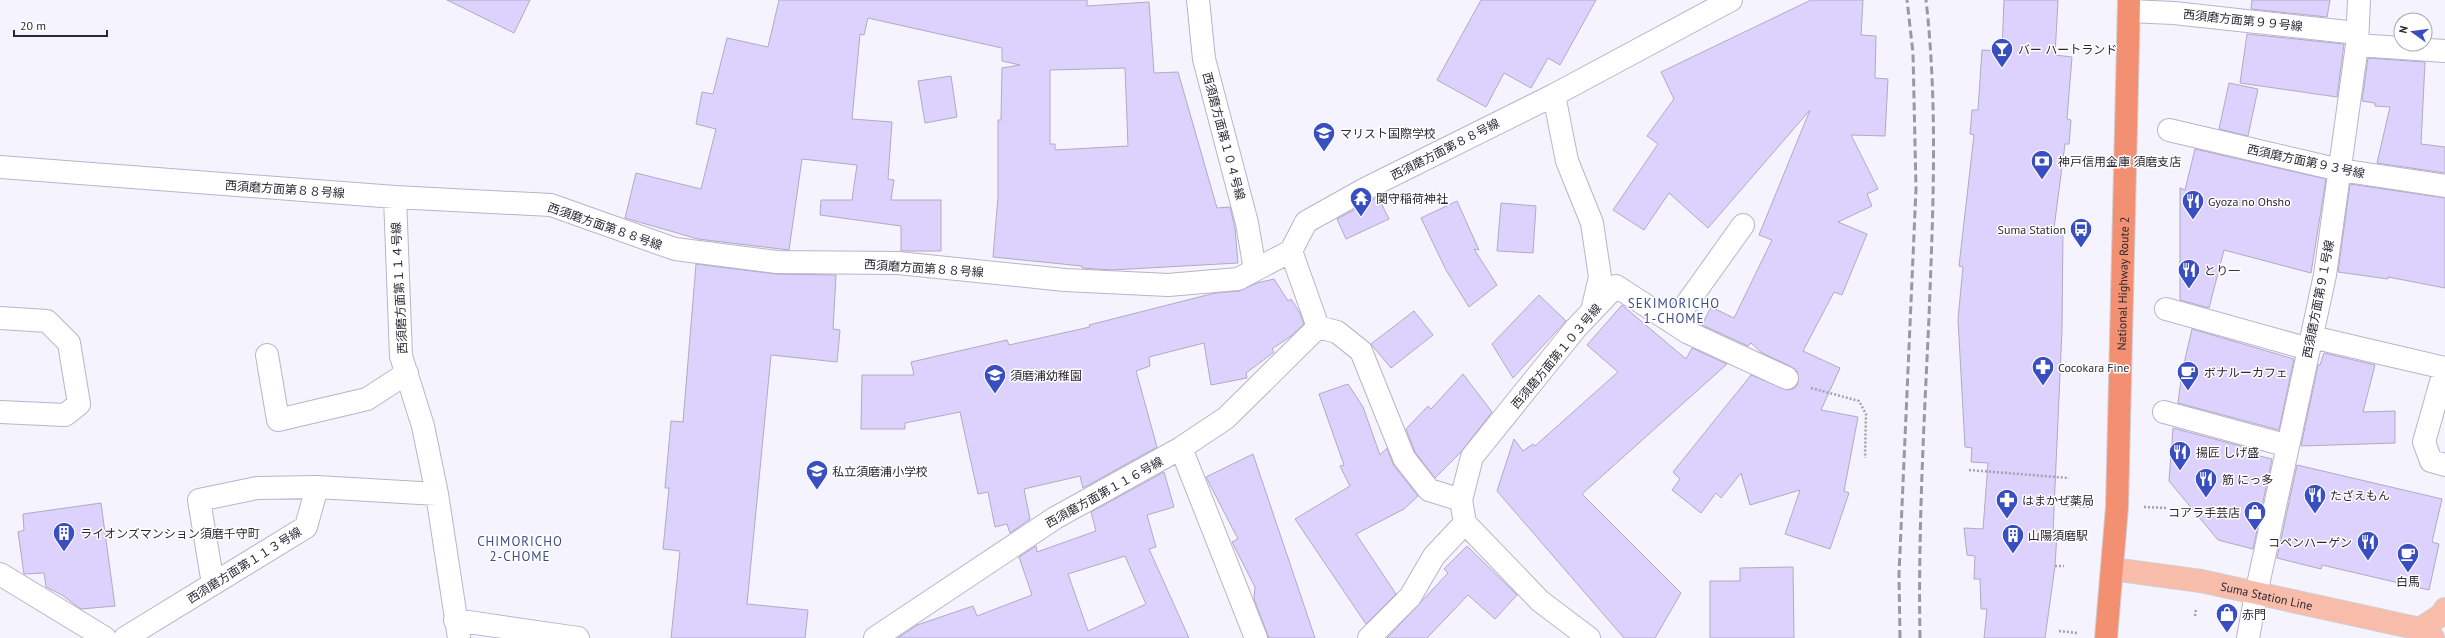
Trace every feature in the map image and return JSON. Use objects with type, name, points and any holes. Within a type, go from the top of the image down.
[{"type":"highway","name":"National Highway Route 2","points":[[2106,638],[2117,507],[2129,6]]},
{"type":"main road","name":"Suma Station Line","points":[[2112,569],[2201,581],[2427,634],[2445,609]]},
{"type":"street","name":"西須磨方面第１０４号線","points":[[1198,0],[1204,59],[1247,223],[1255,270]]},
{"type":"street","name":"西須磨方面第８８号線","points":[[0,167],[395,197],[551,205],[675,249],[777,262],[898,263],[1065,280],[1168,285],[1238,279],[1291,251],[1306,222],[1365,189],[1554,95],[1731,0]]},
{"type":"street","name":"西須磨方面第９１号線","points":[[2248,638],[2256,594],[2325,275],[2357,39],[2359,0]]},
{"type":"street","name":"西須磨方面第９９号線","points":[[2129,6],[2445,51]]},
{"type":"street","points":[[1554,95],[1567,161],[1592,223],[1600,277],[1592,312]]},
{"type":"street","name":"西須磨方面第９３号線","points":[[2169,130],[2340,170],[2445,186]]},
{"type":"street","name":"西須磨方面第１１４号線","points":[[395,197],[401,356],[423,426],[437,494],[457,629]]},
{"type":"street","points":[[1673,323],[1743,225]]},
{"type":"street","points":[[1291,251],[1318,327],[1337,332],[1361,351],[1404,458],[1429,490],[1461,500]]},
{"type":"street","name":"西須磨方面第１０３号線","points":[[1465,522],[1461,500],[1472,458],[1572,334],[1616,286],[1673,323],[1743,359],[1787,378]]},
{"type":"street","points":[[2166,309],[2310,343],[2445,368],[2424,442],[2431,461],[2445,465]]},
{"type":"street","points":[[0,318],[47,321],[69,343],[79,404],[65,415],[0,412]]},
{"type":"street","name":"西須磨方面第１１６号線","points":[[875,638],[1055,518],[1181,448],[1226,418],[1318,327]]},
{"type":"street","points":[[267,355],[278,420],[367,399],[407,373]]},
{"type":"street","points":[[2164,412],[2288,446]]},
{"type":"street","points":[[1181,448],[1256,638]]},
{"type":"street","points":[[213,584],[199,500],[256,488],[317,487],[437,494]]},
{"type":"street","name":"西須磨方面第１１３号線","points":[[125,638],[306,527],[317,487]]},
{"type":"street","points":[[1369,638],[1410,597],[1434,556],[1465,522],[1540,601],[1589,638]]},
{"type":"street","points":[[0,574],[105,638]]},
{"type":"street","points":[[457,629],[578,638]]},
{"type":"path","points":[[1787,378],[1809,387],[1859,401],[1866,414],[1865,458]]},
{"type":"path","points":[[1969,470],[2069,478]]},
{"type":"path","points":[[2055,566],[2064,566]]},
{"type":"building","points":[[447,0],[530,0],[514,33]]},
{"type":"building","points":[[779,0],[1087,0],[1087,6],[1149,2],[1154,73],[1178,72],[1217,208],[1230,207],[1235,228],[1238,263],[1111,270],[993,257],[998,197],[998,120],[1001,120],[1002,68],[1020,65],[1002,61],[1002,48],[868,18],[864,35],[860,34],[852,119],[892,122],[888,179],[894,180],[891,200],[941,200],[941,251],[901,251],[901,226],[820,215],[821,200],[852,200],[857,165],[802,159],[789,250],[698,239],[625,218],[636,173],[701,189],[716,129],[696,124],[702,92],[713,94],[727,38],[768,47]],"holes":[[[1125,68],[1128,146],[1055,150],[1055,144],[1050,144],[1050,70]]]},
{"type":"building","points":[[1481,0],[1596,0],[1560,65],[1548,58],[1531,88],[1504,73],[1486,107],[1437,80]]},
{"type":"building","points":[[1811,0],[1863,0],[1861,35],[1876,36],[1875,78],[1888,79],[1885,136],[1851,135],[1878,189],[1867,194],[1872,206],[1838,222],[1867,234],[1842,295],[1834,292],[1803,351],[1840,368],[1821,410],[1858,417],[1844,491],[1849,493],[1830,549],[1785,534],[1800,490],[1750,505],[1741,473],[1721,498],[1716,493],[1701,513],[1672,490],[1680,479],[1673,472],[1751,375],[1788,390],[1795,388],[1798,383],[1797,371],[1792,367],[1762,353],[1751,343],[1748,346],[1702,325],[1711,307],[1734,318],[1772,240],[1759,235],[1810,110],[1708,228],[1669,193],[1644,230],[1613,210],[1658,144],[1647,136],[1674,99],[1661,72]]},
{"type":"building","points":[[2004,0],[2058,0],[2055,55],[2072,57],[2067,119],[2071,120],[2069,144],[2065,144],[2054,228],[2063,229],[2062,330],[2053,532],[2057,533],[2055,566],[2045,638],[1984,638],[1987,609],[1981,609],[1980,579],[1974,579],[1975,556],[1967,555],[1964,528],[1983,529],[1988,463],[1971,462],[1972,448],[1965,447],[1958,319],[1963,267],[1959,266],[1974,135],[1970,134],[1972,110],[1978,110],[1982,50],[2002,51]]},
{"type":"building","points":[[2252,0],[2330,0],[2327,17],[2251,9]]},
{"type":"building","points":[[2247,34],[2344,44],[2337,97],[2240,83]]},
{"type":"building","points":[[2368,58],[2425,62],[2421,144],[2445,147],[2445,173],[2377,163],[2390,107],[2375,106],[2375,103],[2362,101]]},
{"type":"building","points":[[951,76],[957,117],[925,123],[918,81]]},
{"type":"building","points":[[2229,83],[2258,89],[2248,136],[2219,129]]},
{"type":"building","points":[[2195,149],[2326,179],[2311,273],[2224,250],[2209,308],[2180,300],[2180,188],[2185,190]]},
{"type":"building","points":[[2350,184],[2445,198],[2445,288],[2388,277],[2388,279],[2338,272]]},
{"type":"building","points":[[1378,197],[1389,219],[1346,239],[1337,219]]},
{"type":"building","points":[[1457,201],[1479,250],[1474,249],[1497,285],[1469,307],[1446,270],[1421,218]]},
{"type":"building","points":[[1501,203],[1536,206],[1533,253],[1497,251]]},
{"type":"building","points":[[696,264],[776,274],[836,275],[833,329],[840,330],[837,362],[771,355],[747,604],[808,610],[805,638],[671,638],[680,551],[663,549],[669,488],[665,488],[671,421],[683,422]]},
{"type":"building","points":[[1274,279],[1288,301],[1291,299],[1300,313],[1304,324],[1291,336],[1272,349],[1274,352],[1246,373],[1247,378],[1211,385],[1204,343],[1149,357],[1150,366],[1136,371],[1157,447],[1083,488],[1080,476],[1024,489],[1030,519],[1010,533],[1007,524],[995,527],[988,492],[978,494],[960,412],[905,423],[905,429],[861,429],[862,375],[914,375],[911,362],[1007,340],[1009,345],[1090,327],[1089,325],[1215,293],[1239,291],[1257,283]]},
{"type":"building","points":[[1539,295],[1566,321],[1513,378],[1492,344]]},
{"type":"building","points":[[1622,305],[1686,359],[1692,348],[1727,364],[1582,494],[1681,593],[1655,638],[1624,638],[1497,491],[1514,439],[1523,451],[1533,444],[1535,446],[1618,372],[1587,345]]},
{"type":"building","points":[[1414,311],[1433,335],[1391,368],[1371,344]]},
{"type":"building","points":[[2192,329],[2294,359],[2279,430],[2178,403],[2182,372]]},
{"type":"building","points":[[2324,353],[2375,365],[2363,412],[2395,411],[2395,443],[2301,446],[2318,365],[2320,365]]},
{"type":"building","points":[[1463,374],[1492,412],[1461,452],[1435,478],[1415,452],[1406,429],[1428,406],[1431,409]]},
{"type":"building","points":[[1348,384],[1363,407],[1380,455],[1387,448],[1394,466],[1418,496],[1404,509],[1356,534],[1396,594],[1366,624],[1295,519],[1350,486],[1340,466],[1344,465],[1319,394]]},
{"type":"building","points":[[2173,428],[2244,447],[2243,452],[2272,459],[2253,549],[2218,540],[2169,481]]},
{"type":"building","points":[[1253,454],[1315,638],[1269,638],[1254,599],[1255,587],[1232,542],[1238,539],[1206,477]]},
{"type":"building","points":[[2297,465],[2442,499],[2432,542],[2439,544],[2429,590],[2322,565],[2321,569],[2277,558]]},
{"type":"building","points":[[1164,472],[1174,507],[1147,515],[1156,547],[1149,549],[1189,638],[898,638],[917,625],[973,606],[977,616],[1032,595],[1019,557],[1036,546],[1037,552],[1096,531],[1091,512]],"holes":[[[1125,556],[1146,604],[1088,631],[1068,574]]]},
{"type":"building","name":"ライオンズマンション須磨千守町","points":[[101,503],[115,606],[81,609],[62,595],[46,587],[44,573],[24,574],[18,532],[24,530],[23,514]]},
{"type":"building","points":[[1467,546],[1517,595],[1495,619],[1468,595],[1427,638],[1387,638],[1448,573],[1444,569]]},
{"type":"building","points":[[1793,567],[1794,638],[1710,638],[1710,581],[1740,581],[1740,568]]},
{"type":"railway","points":[[1900,638],[1899,574],[1916,189],[1913,53],[1907,0]]},
{"type":"railway","points":[[1920,638],[1923,437],[1931,277],[1934,158],[1932,79],[1926,0]]},
{"type":"place","name":"バー ハートランド","points":[[2002,68]]},
{"type":"place","name":"マリスト国際学校","points":[[1324,152]]},
{"type":"place","name":"神戸信用金庫 須磨支店","points":[[2042,180]]},
{"type":"place","name":"関守稲荷神社","points":[[1361,218]]},
{"type":"place","name":"Gyoza no Ohsho","points":[[2193,220]]},
{"type":"place","name":"Suma Station","points":[[2081,248]]},
{"type":"place","name":"とり一","points":[[2189,290]]},
{"type":"place","name":"Cocokara Fine","points":[[2043,386]]},
{"type":"place","name":"ボナルーカフェ","points":[[2188,392]]},
{"type":"place","name":"須磨浦幼稚園","points":[[995,394]]},
{"type":"place","name":"揚匠 しげ盛","points":[[2180,472]]},
{"type":"place","name":"私立須磨浦小学校","points":[[817,490]]},
{"type":"place","name":"筋 にっ多","points":[[2206,498]]},
{"type":"place","name":"たざえもん","points":[[2315,514]]},
{"type":"place","name":"はまかぜ薬局","points":[[2007,520]]},
{"type":"place","name":"コアラ手芸店","points":[[2255,532]]},
{"type":"place","name":"ライオンズマンション須磨千守町","points":[[64,552]]},
{"type":"place","name":"山陽須磨駅","points":[[2013,554]]},
{"type":"place","name":"コペンハーゲン","points":[[2368,562]]},
{"type":"place","name":"白馬","points":[[2408,574]]},
{"type":"place","name":"赤門","points":[[2227,634]]},
{"type":"district","name":"SEKIMORICHO 1-CHOME","points":[[1674,310]]},
{"type":"district","name":"CHIMORICHO 2-CHOME","points":[[520,548]]}]
